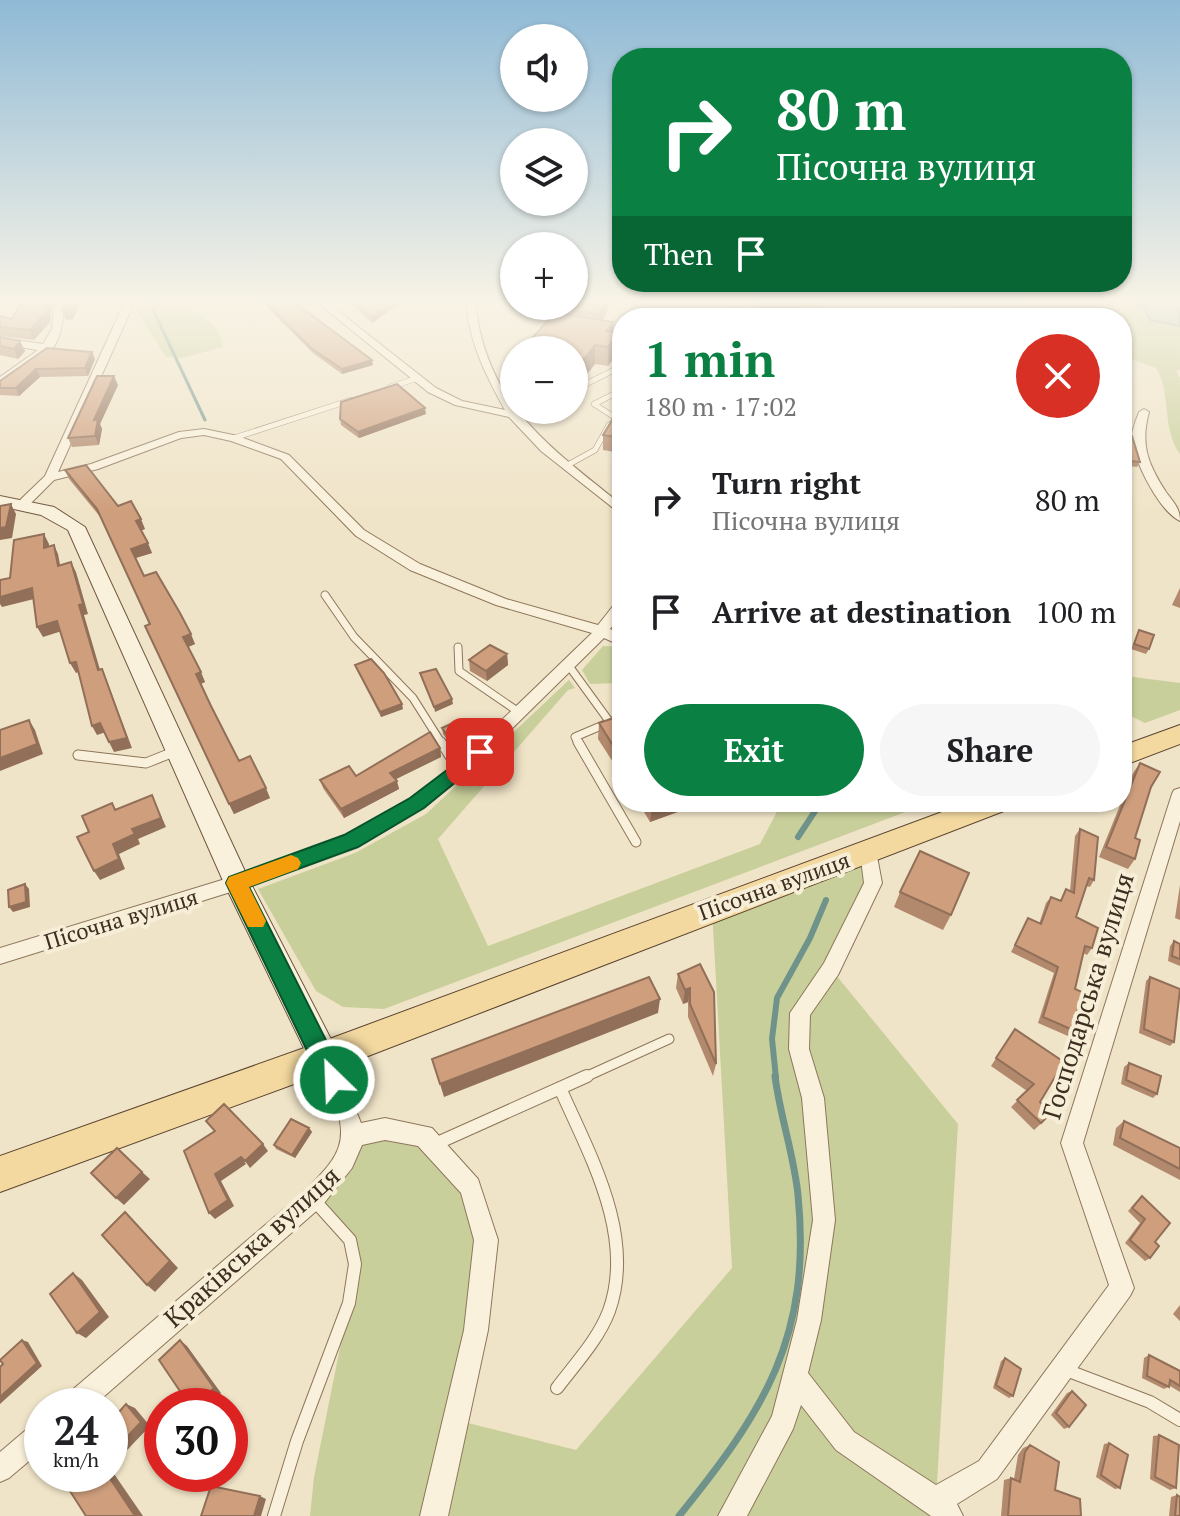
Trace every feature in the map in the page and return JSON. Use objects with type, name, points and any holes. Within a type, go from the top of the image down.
[{"type":"main road","points":[[1132,752],[1180,734]]},
{"type":"main road","name":"Пісочна вулиця","points":[[0,1174],[324,1057],[869,851],[948,812]]},
{"type":"street","points":[[50,477],[99,370]]},
{"type":"street","points":[[404,370],[459,403],[500,412]]},
{"type":"street","points":[[487,370],[500,392]]},
{"type":"street","points":[[1144,412],[1138,433],[1140,444],[1159,490],[1180,517]]},
{"type":"street","points":[[522,424],[566,466],[612,503]]},
{"type":"street","points":[[12,503],[50,477],[94,467],[179,435],[204,432],[234,438],[285,457],[360,533],[415,567],[501,602],[612,636]]},
{"type":"street","points":[[12,503],[61,515],[76,527],[237,883],[324,1057],[354,1136],[385,1129],[424,1136],[470,1187],[486,1240],[476,1330],[434,1516]]},
{"type":"street","name":"Пісочна вулиця","points":[[0,956],[237,883],[351,841],[417,803],[459,771],[569,666],[612,618]]},
{"type":"street","name":"Господарська вулиця","points":[[942,1508],[988,1470],[1122,1288],[1072,1143],[1180,794]]},
{"type":"street","points":[[732,1516],[784,1420],[809,1320],[824,1220],[813,1098],[799,1049],[800,1013],[831,969],[873,883],[869,851]]},
{"type":"street","name":"Краківська вулиця","points":[[94,1388],[313,1199],[343,1168],[354,1136]]},
{"type":"street","points":[[795,1377],[845,1441],[942,1508]]},
{"type":"street","points":[[0,1469],[24,1448]]},
{"type":"lane","points":[[588,383],[612,371]]},
{"type":"lane","points":[[385,389],[415,379]]},
{"type":"lane","points":[[612,395],[594,404],[612,416]]},
{"type":"lane","points":[[234,438],[355,399]]},
{"type":"lane","points":[[566,466],[595,450],[612,424]]},
{"type":"lane","points":[[325,595],[334,614],[414,700],[436,740],[459,771]]},
{"type":"lane","points":[[458,647],[459,671],[521,714]]},
{"type":"lane","points":[[569,666],[609,721]]},
{"type":"lane","points":[[612,720],[575,737],[612,801]]},
{"type":"lane","points":[[78,755],[146,763],[177,751]]},
{"type":"lane","points":[[619,812],[636,842]]},
{"type":"lane","points":[[432,1145],[669,1039]]},
{"type":"lane","points":[[557,1388],[608,1313],[618,1272],[608,1203],[560,1088]]},
{"type":"lane","points":[[274,1516],[297,1441],[349,1303],[355,1264],[350,1240],[313,1199]]},
{"type":"lane","points":[[1062,1368],[1150,1402],[1180,1420]]},
{"type":"green space","points":[[1157,370],[1180,370],[1176,371],[1180,378],[1180,454],[1170,433]]},
{"type":"green space","points":[[603,646],[612,646],[612,683],[590,684],[582,670]]},
{"type":"green space","points":[[1132,677],[1180,683],[1180,710],[1145,723],[1133,717]]},
{"type":"green space","points":[[569,680],[575,688],[568,690],[438,839],[488,946],[760,844],[777,812],[905,812],[384,1009],[343,1007],[316,991],[258,889],[355,853],[426,814]]},
{"type":"green space","points":[[869,851],[873,883],[831,969],[958,1124],[936,1501],[949,1516],[310,1516],[314,1477],[349,1303],[350,1240],[313,1199],[354,1136],[424,1136],[470,1187],[486,1240],[456,1420],[576,1450],[732,1268],[712,909]]},
{"type":"building","points":[[16,370],[35,370],[16,388],[0,388],[0,381]]},
{"type":"building","points":[[97,376],[114,376],[94,420],[98,419],[95,436],[68,438]]},
{"type":"building","points":[[397,384],[425,408],[358,432],[340,419],[341,402]]},
{"type":"building","points":[[612,420],[612,436],[603,435]]},
{"type":"building","points":[[1132,436],[1140,462],[1132,461]]},
{"type":"building","points":[[86,465],[118,506],[131,501],[141,519],[136,521],[148,543],[131,549],[144,576],[156,572],[180,613],[191,634],[183,637],[201,672],[196,674],[211,706],[239,761],[250,756],[266,788],[229,804],[145,626],[150,624],[97,509],[65,470]]},
{"type":"building","points":[[11,504],[6,527],[0,528],[0,506]]},
{"type":"building","points":[[44,534],[44,548],[54,545],[58,566],[71,562],[83,604],[79,605],[98,670],[102,669],[127,738],[109,742],[100,723],[92,726],[76,662],[70,663],[57,621],[37,627],[32,588],[0,597],[0,580],[10,578],[14,540]]},
{"type":"building","points":[[1139,630],[1154,635],[1149,649],[1134,644]]},
{"type":"building","points":[[490,645],[507,654],[486,671],[469,660]]},
{"type":"building","points":[[371,659],[384,673],[402,704],[380,712],[355,665]]},
{"type":"building","points":[[436,669],[452,699],[434,707],[420,673]]},
{"type":"building","points":[[612,718],[612,744],[599,723]]},
{"type":"building","points":[[29,720],[37,744],[0,758],[0,730]]},
{"type":"building","points":[[453,723],[467,734],[453,743],[442,728]]},
{"type":"building","points":[[430,732],[440,748],[390,773],[397,781],[341,809],[320,780],[349,766],[356,776]]},
{"type":"building","points":[[1140,763],[1160,772],[1151,787],[1135,838],[1140,840],[1135,859],[1106,847],[1120,812],[1132,812],[1132,783]]},
{"type":"building","points":[[152,795],[161,818],[132,829],[135,834],[113,844],[119,859],[94,871],[77,837],[89,832],[82,816],[112,803],[115,810]]},
{"type":"building","points":[[1080,829],[1098,837],[1094,880],[1089,878],[1076,917],[1098,928],[1092,948],[1085,946],[1075,989],[1082,992],[1073,1030],[1043,1017],[1058,967],[1015,945],[1028,918],[1041,924],[1051,897],[1061,901],[1066,889],[1074,893]]},
{"type":"building","points":[[920,851],[969,873],[951,915],[900,892]]},
{"type":"building","points":[[25,884],[26,902],[9,907],[8,890]]},
{"type":"building","points":[[1174,941],[1180,944],[1180,959],[1172,956]]},
{"type":"building","points":[[700,964],[714,992],[716,1064],[690,1004],[690,988],[685,990],[678,974]]},
{"type":"building","points":[[649,977],[660,999],[440,1084],[432,1059]]},
{"type":"building","points":[[1150,977],[1180,989],[1174,1042],[1144,1029]]},
{"type":"building","points":[[1015,1029],[1064,1062],[1040,1102],[1051,1113],[1041,1123],[1017,1100],[1034,1084],[996,1058]]},
{"type":"building","points":[[1129,1063],[1161,1076],[1157,1094],[1126,1080]]},
{"type":"building","points":[[224,1104],[263,1144],[245,1161],[241,1157],[215,1174],[228,1200],[209,1213],[184,1151],[215,1131],[206,1121]]},
{"type":"building","points":[[291,1119],[309,1128],[292,1155],[274,1145]]},
{"type":"building","points":[[1124,1121],[1180,1148],[1180,1169],[1120,1138]]},
{"type":"building","points":[[117,1148],[142,1172],[116,1198],[91,1173]]},
{"type":"building","points":[[1142,1196],[1170,1223],[1155,1242],[1159,1246],[1150,1258],[1130,1240],[1145,1219],[1132,1208]]},
{"type":"building","points":[[125,1212],[170,1261],[147,1285],[102,1235]]},
{"type":"building","points":[[73,1273],[100,1312],[77,1333],[50,1294]]},
{"type":"building","points":[[22,1340],[37,1363],[0,1397],[0,1367],[3,1364],[0,1360]]},
{"type":"building","points":[[180,1340],[214,1388],[178,1388],[159,1360]]},
{"type":"building","points":[[1149,1355],[1180,1371],[1180,1386],[1170,1380],[1169,1387],[1147,1376]]},
{"type":"building","points":[[1005,1358],[1021,1369],[1013,1396],[996,1385]]},
{"type":"building","points":[[1072,1391],[1086,1405],[1069,1427],[1056,1413]]},
{"type":"building","points":[[128,1406],[141,1422],[128,1436]]},
{"type":"building","points":[[1159,1435],[1179,1445],[1176,1488],[1155,1477]]},
{"type":"building","points":[[1109,1443],[1128,1455],[1120,1488],[1101,1475]]},
{"type":"building","points":[[1030,1445],[1059,1462],[1055,1490],[1080,1499],[1081,1516],[1008,1516],[1011,1478],[1020,1482],[1025,1452]]},
{"type":"building","points":[[71,1492],[119,1492],[135,1516],[86,1516]]},
{"type":"building","points":[[209,1492],[240,1492],[260,1496],[254,1516],[201,1516]]},
{"type":"building","points":[[1177,1495],[1180,1497],[1180,1516],[1175,1516]]},
{"type":"waterway","points":[[181,370],[205,420]]},
{"type":"waterway","points":[[798,837],[814,812]]},
{"type":"waterway","points":[[776,1078],[772,1039],[777,998],[810,938],[826,900]]},
{"type":"waterway","points":[[679,1516],[758,1406],[776,1369],[789,1331],[797,1290],[800,1245],[798,1195],[775,1076]]},
{"type":"slow traffic","points":[[255,921],[237,883],[291,863]]},
{"type":"route","points":[[334,1080],[237,883],[351,841],[417,803],[480,752]]}]
